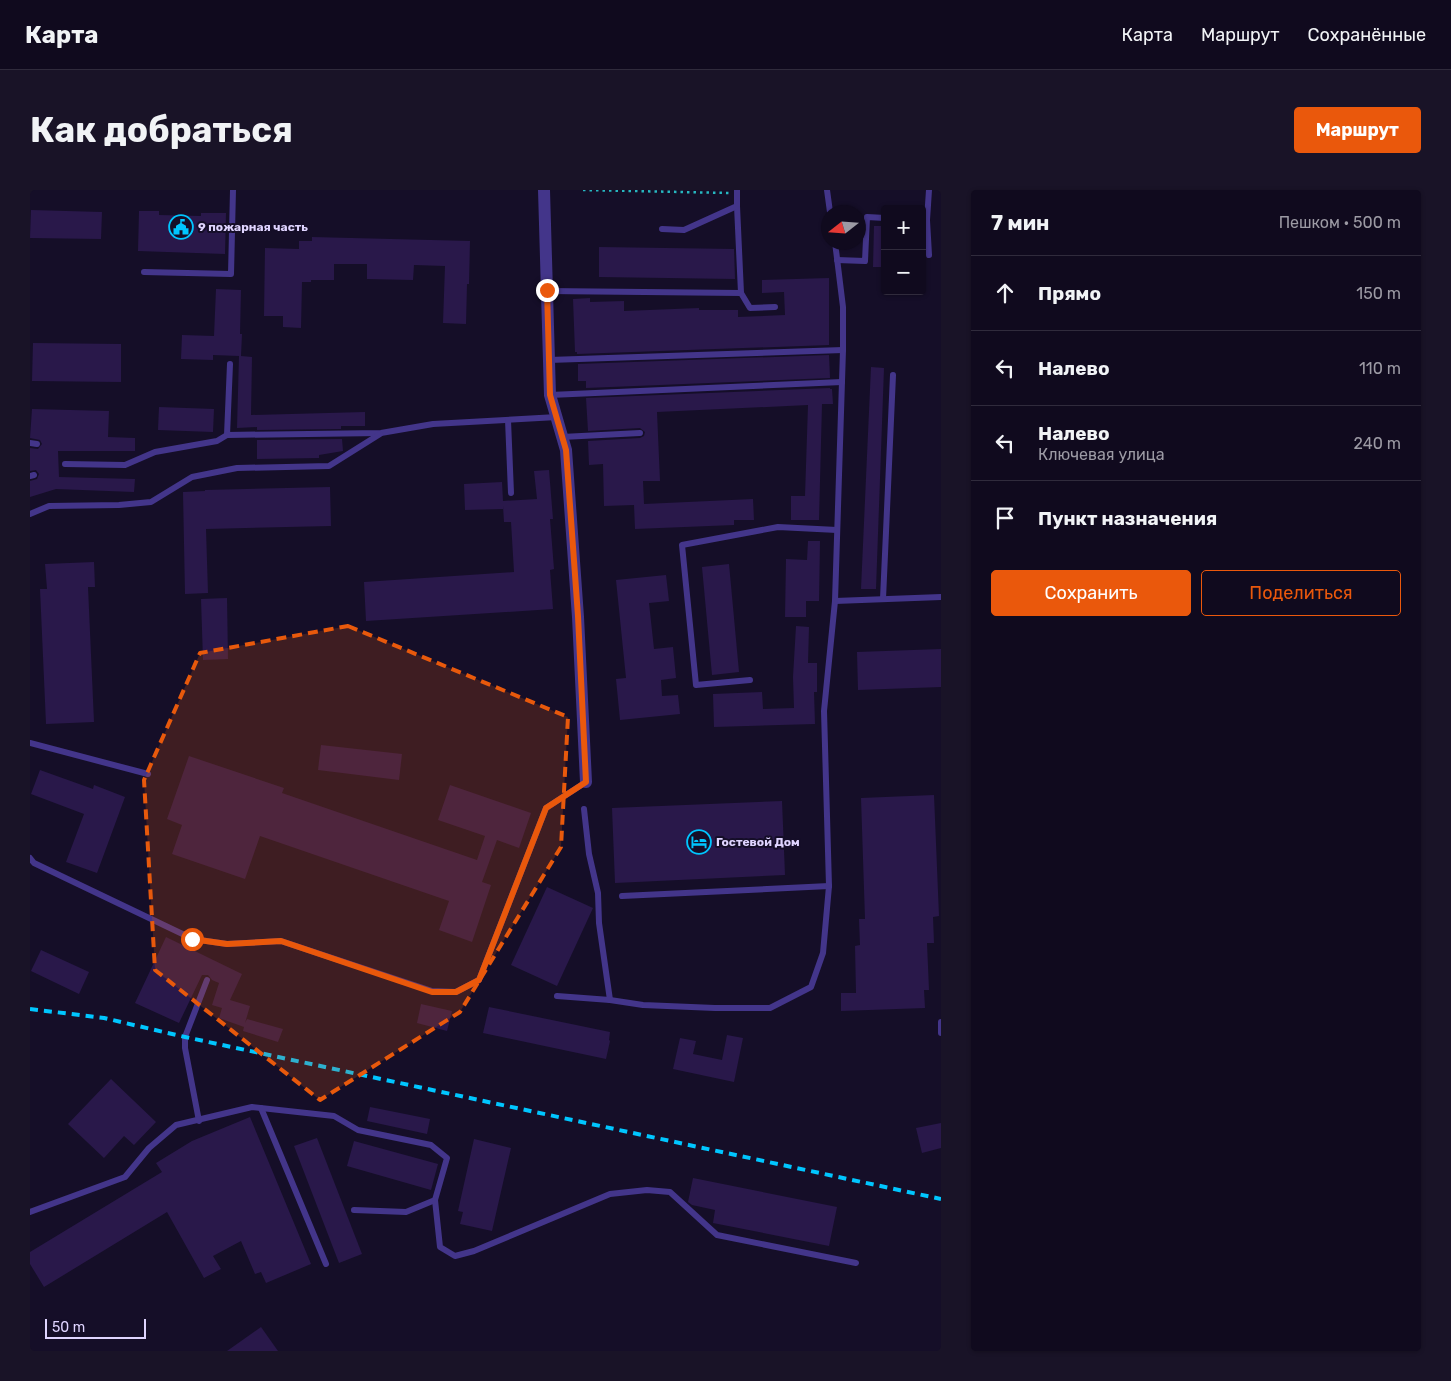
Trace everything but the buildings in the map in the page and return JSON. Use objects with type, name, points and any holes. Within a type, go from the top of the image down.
[{"type":"street","points":[[544,190],[550,395],[566,450],[578,616],[586,782]]},
{"type":"lane","points":[[144,272],[231,274],[233,190]]},
{"type":"lane","points":[[827,190],[829,205]]},
{"type":"lane","points":[[926,212],[929,190]]},
{"type":"lane","points":[[737,192],[741,293],[750,308],[775,307]]},
{"type":"lane","points":[[662,229],[684,230],[737,206]]},
{"type":"lane","points":[[837,260],[865,260],[867,217],[881,218]]},
{"type":"lane","points":[[926,229],[929,255]]},
{"type":"lane","points":[[557,996],[610,1000],[652,1006],[770,1008],[811,987],[823,954],[829,886],[824,711],[835,601],[843,350],[843,307],[836,250]]},
{"type":"lane","points":[[547,290],[741,293]]},
{"type":"lane","points":[[549,360],[843,350]]},
{"type":"lane","points":[[227,435],[230,364]]},
{"type":"lane","points":[[883,598],[893,375]]},
{"type":"lane","points":[[550,395],[842,382]]},
{"type":"lane","points":[[65,464],[125,466],[155,452],[217,441],[227,435],[381,433],[433,424],[557,417]]},
{"type":"lane","points":[[508,420],[511,493]]},
{"type":"lane","points":[[30,514],[49,506],[119,505],[151,502],[192,477],[237,468],[328,466],[381,433]]},
{"type":"lane","points":[[562,437],[640,433]]},
{"type":"lane","points":[[750,680],[696,685],[682,545],[778,527],[837,530]]},
{"type":"lane","points":[[835,601],[941,597]]},
{"type":"lane","points":[[30,743],[148,774]]},
{"type":"lane","points":[[30,858],[34,863],[192,939],[227,944],[281,941],[432,992],[456,992],[479,980],[546,808],[586,782]]},
{"type":"lane","points":[[584,809],[589,854],[598,893],[599,923],[610,1000]]},
{"type":"lane","points":[[622,896],[829,886]]},
{"type":"lane","points":[[199,1121],[185,1048],[185,1037],[207,980]]},
{"type":"lane","points":[[941,1022],[941,1033]]},
{"type":"lane","points":[[30,1212],[125,1177],[149,1148],[176,1125],[252,1107],[334,1116],[358,1130],[431,1145],[447,1158],[435,1200],[440,1248],[455,1256],[474,1252],[610,1194],[647,1190],[670,1192],[717,1235],[856,1264]]},
{"type":"lane","points":[[260,1108],[326,1264]]},
{"type":"lane","points":[[354,1210],[406,1212],[435,1200]]},
{"type":"path","points":[[583,190],[737,192]]},
{"type":"highlighted area","points":[[348,626],[568,717],[561,847],[460,1012],[320,1100],[155,970],[144,780],[200,653]]},
{"type":"railway","points":[[30,1009],[104,1018],[941,1199]]},
{"type":"place","name":"9 пожарная часть","points":[[181,227]]},
{"type":"place","name":"Гостевой Дом","points":[[699,842]]},
{"type":"route","points":[[192,939],[227,944],[281,941],[432,992],[456,992],[479,980],[546,808],[586,782],[578,616],[566,450],[550,395],[547,290]]}]
